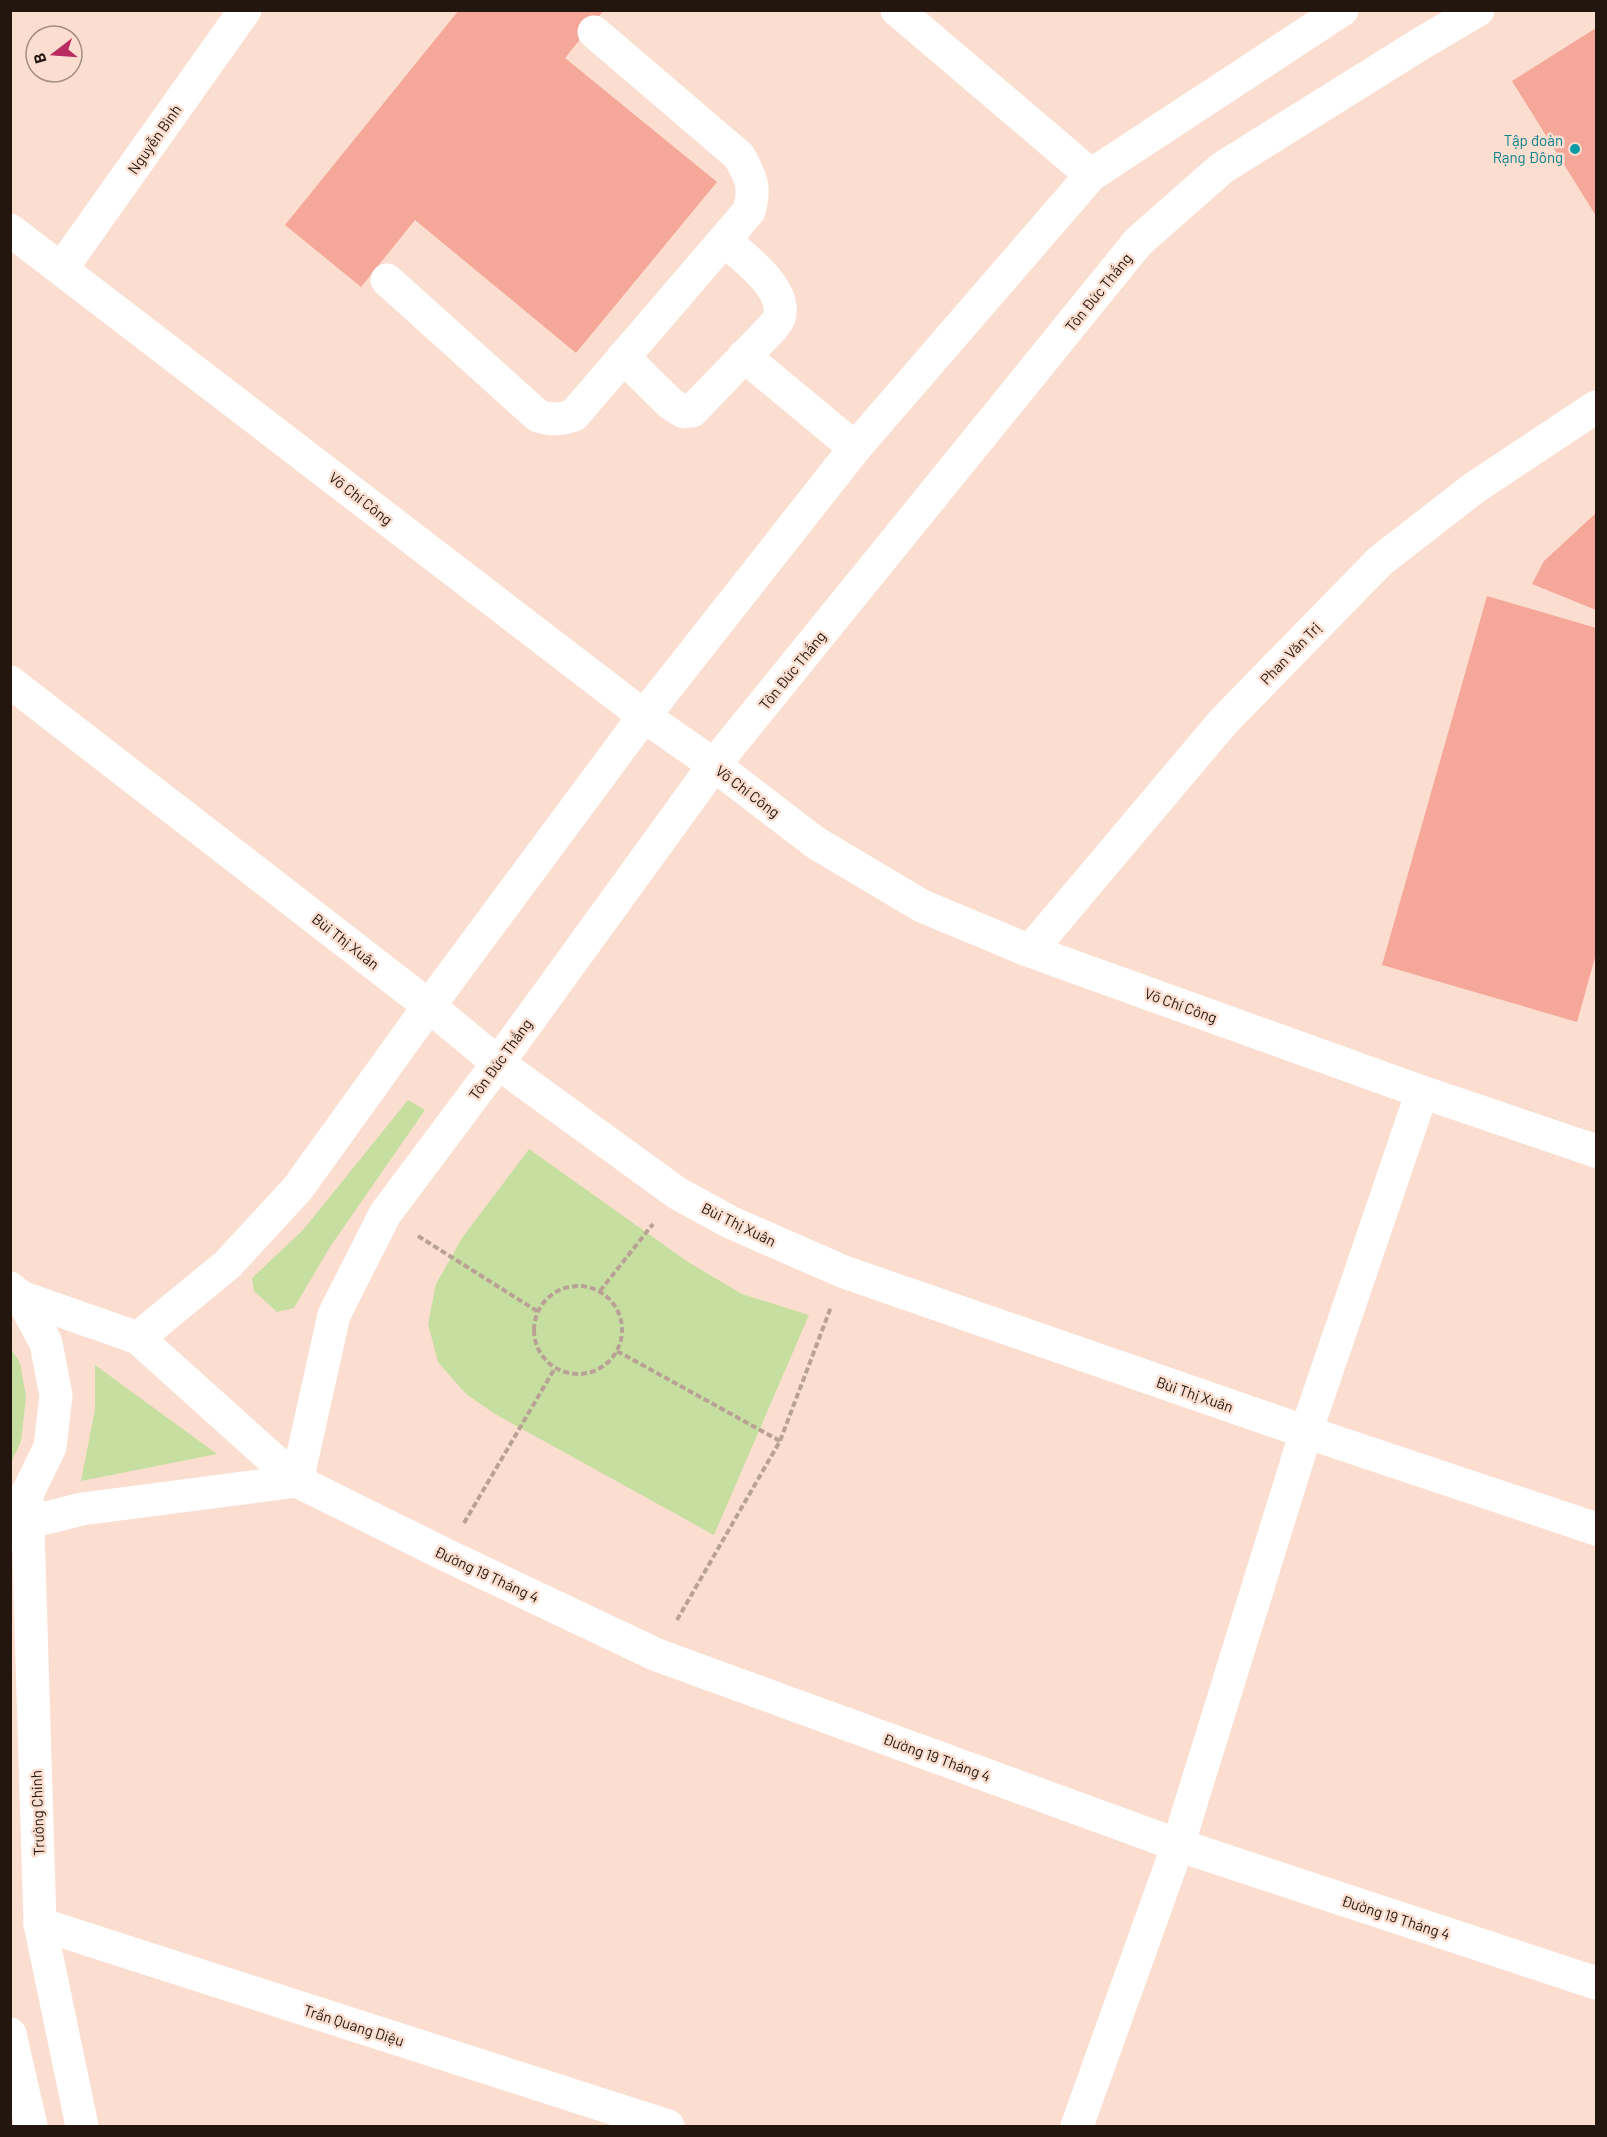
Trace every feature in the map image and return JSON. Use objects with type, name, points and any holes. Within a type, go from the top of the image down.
[{"type":"main road","name":"Nguyễn Bình","points":[[62,268],[245,10]]},
{"type":"main road","points":[[897,10],[1091,175]]},
{"type":"main road","points":[[138,1338],[228,1264],[298,1188],[429,1006],[644,716],[855,448],[1091,175],[1342,10]]},
{"type":"main road","name":"Tôn Đức Thắng","points":[[297,1481],[334,1315],[385,1214],[498,1063],[714,765],[1138,242],[1222,168],[1478,10]]},
{"type":"main road","points":[[387,280],[538,416],[551,420],[563,419],[574,415],[749,211],[754,195],[752,180],[739,156],[594,32]]},
{"type":"main road","name":"Võ Chí Công","points":[[10,230],[644,716],[714,765],[816,843],[922,906],[1030,951],[1422,1092],[1596,1151]]},
{"type":"main road","points":[[623,357],[671,404],[684,412],[692,411],[773,327],[780,316],[779,301],[774,286],[724,240]]},
{"type":"main road","points":[[744,356],[764,375],[855,448]]},
{"type":"main road","name":"Phan Văn Trị","points":[[1030,951],[1223,722],[1380,561],[1474,488],[1596,407]]},
{"type":"main road","name":"Bùi Thị Xuân","points":[[10,682],[429,1006],[498,1063],[677,1193],[730,1222],[844,1272],[1306,1432],[1596,1529]]},
{"type":"main road","points":[[1077,2127],[1178,1845],[1306,1432],[1422,1092]]},
{"type":"main road","points":[[16,1292],[46,1343],[56,1395],[50,1447],[19,1514],[82,1509],[297,1481]]},
{"type":"main road","name":"Đường 19 Tháng 4","points":[[16,1292],[138,1338],[297,1481],[446,1555],[657,1654],[1178,1845],[1596,1983]]},
{"type":"main road","name":"Trường Chinh","points":[[19,1514],[40,1924],[82,2127]]},
{"type":"main road","name":"Trần Quang Diệu","points":[[40,1924],[668,2127]]},
{"type":"main road","points":[[10,2034],[31,2127]]},
{"type":"path","points":[[600,1291],[677,1193]]},
{"type":"path","points":[[385,1214],[537,1311]]},
{"type":"path","points":[[657,1654],[780,1441],[844,1272]]},
{"type":"path","points":[[573,1285],[600,1291],[618,1310],[622,1326],[621,1341],[617,1351],[608,1363],[593,1372],[577,1375],[555,1368],[544,1359],[535,1341],[533,1326],[537,1311],[545,1299],[558,1290],[573,1285]]},
{"type":"path","points":[[617,1351],[780,1441]]},
{"type":"path","points":[[446,1555],[555,1368]]},
{"type":"green space","points":[[408,1100],[425,1110],[330,1247],[294,1308],[277,1312],[254,1291],[252,1278],[303,1230]]},
{"type":"green space","points":[[529,1149],[688,1262],[742,1294],[809,1315],[714,1535],[495,1414],[466,1394],[438,1362],[428,1324],[436,1284],[462,1238]]},
{"type":"green space","points":[[10,1347],[20,1363],[26,1397],[21,1441],[11,1463]]},
{"type":"green space","points":[[95,1365],[217,1454],[81,1481],[95,1409]]},
{"type":"building","points":[[459,10],[604,10],[565,58],[717,182],[576,353],[415,220],[361,287],[285,225]]},
{"type":"building","name":"Tập đoàn Rạng Đông","points":[[1596,28],[1596,216],[1512,81]]},
{"type":"building","points":[[1596,513],[1596,610],[1532,584],[1544,561]]},
{"type":"building","points":[[1487,596],[1596,628],[1596,954],[1577,1022],[1382,965]]},
{"type":"place","name":"Tập đoàn Rạng Đông","points":[[1575,149]]}]
